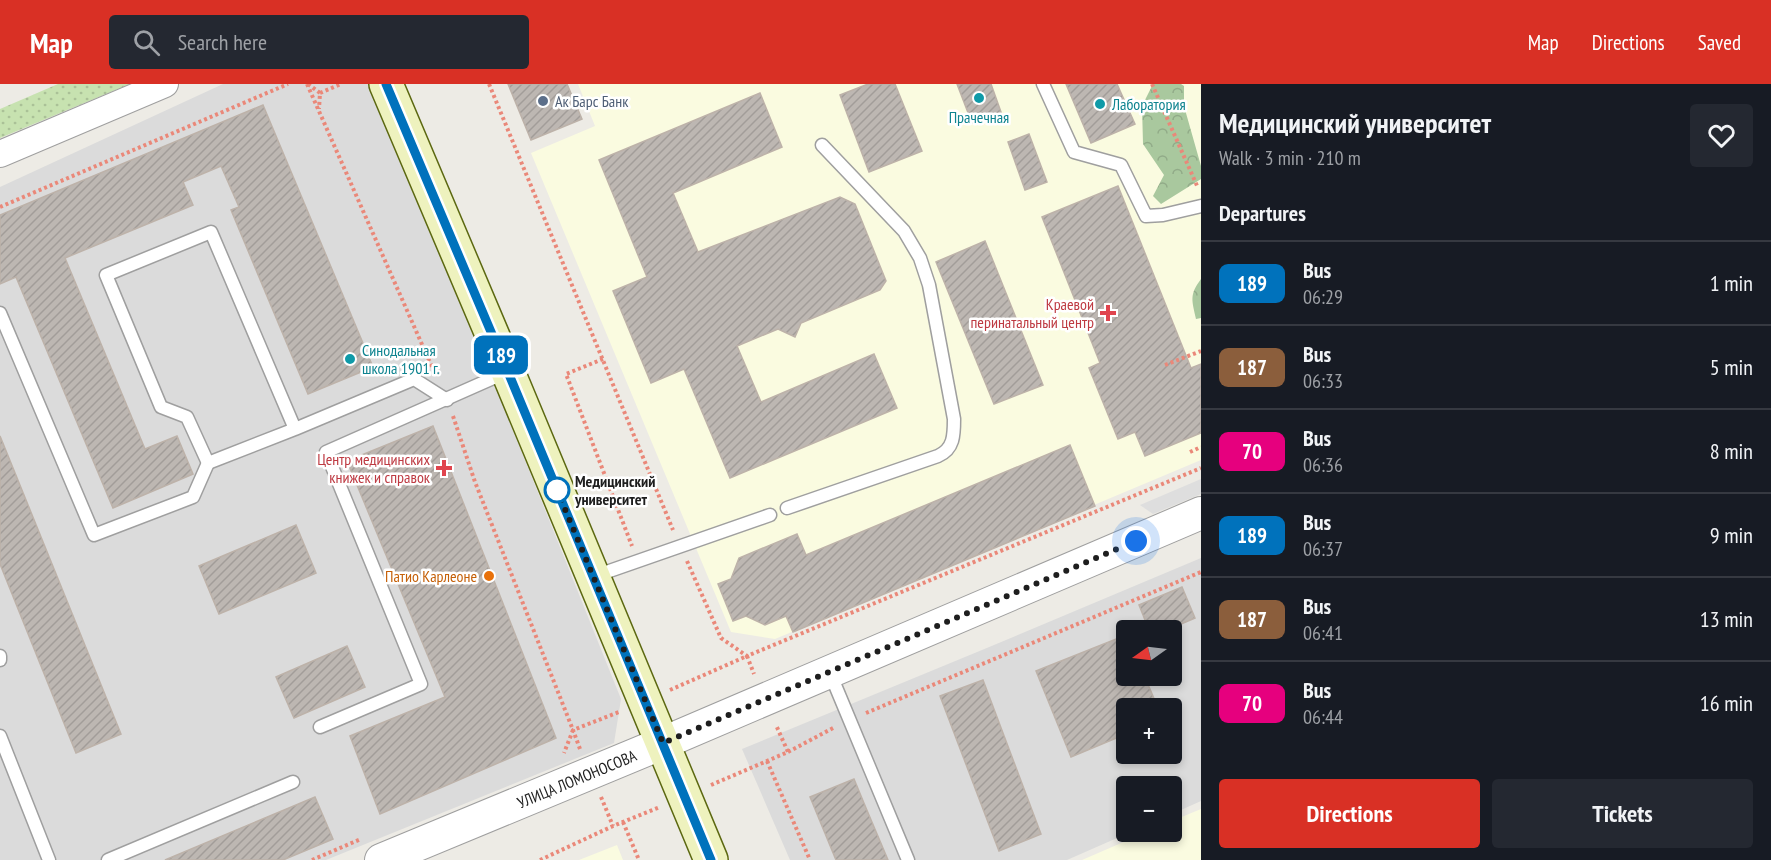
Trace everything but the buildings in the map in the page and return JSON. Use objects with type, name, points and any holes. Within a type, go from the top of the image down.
[{"type":"main road","points":[[386,84],[711,860]]},
{"type":"street","points":[[0,154],[165,84]]},
{"type":"street","name":"УЛИЦА ЛОМОНОСОВА","points":[[374,848],[663,743],[1201,513]]},
{"type":"lane","points":[[1043,84],[1074,152],[1121,165],[1146,216],[1201,207]]},
{"type":"lane","points":[[787,508],[944,454],[950,447],[954,432],[954,419],[929,285],[920,258],[904,231],[822,145]]},
{"type":"lane","points":[[208,463],[187,417],[161,407],[106,274],[211,232],[295,429]]},
{"type":"lane","points":[[0,313],[94,535],[193,497],[208,463],[414,379],[447,400]]},
{"type":"lane","points":[[320,727],[420,684],[326,452],[508,372]]},
{"type":"lane","points":[[594,576],[770,514]]},
{"type":"lane","points":[[830,672],[908,860]]},
{"type":"lane","points":[[0,736],[49,860]]},
{"type":"lane","points":[[108,860],[293,782]]},
{"type":"path","points":[[0,207],[288,84]]},
{"type":"path","points":[[320,93],[307,84],[447,400],[475,482],[573,730],[565,753],[554,758]]},
{"type":"path","points":[[320,93],[341,84]]},
{"type":"path","points":[[489,84],[680,547],[722,638],[747,656],[1201,468]]},
{"type":"path","points":[[1152,84],[1199,192]]},
{"type":"path","points":[[319,112],[320,93]]},
{"type":"path","points":[[1165,365],[1201,351]]},
{"type":"path","points":[[603,360],[566,374],[633,549]]},
{"type":"path","points":[[1190,452],[1201,447]]},
{"type":"path","points":[[788,752],[850,720],[1201,572]]},
{"type":"path","points":[[767,760],[810,860]]},
{"type":"path","points":[[623,822],[639,860]]},
{"type":"path","points":[[540,860],[613,826]]},
{"type":"path","points":[[312,860],[374,848]]},
{"type":"shaded area","points":[[223,84],[374,84],[621,699],[614,743],[326,860],[0,860],[0,187]]},
{"type":"shaded area","points":[[578,84],[1201,84],[1201,460],[775,639],[731,632],[531,153],[595,126]]},
{"type":"shaded area","points":[[1201,479],[1201,494],[1153,514],[1140,505]]},
{"type":"shaded area","points":[[1201,558],[1201,801],[1182,810],[1182,776],[1116,776],[1116,838],[1067,860],[790,860],[742,749]]},
{"type":"shaded area","points":[[1201,809],[1201,860],[1082,860],[1124,842],[1182,842],[1182,817]]},
{"type":"shaded area","points":[[617,845],[623,860],[579,860]]},
{"type":"green space","points":[[58,84],[130,84],[0,138],[0,109]]},
{"type":"green space","points":[[1153,84],[1181,84],[1184,86],[1184,106],[1201,166],[1201,179],[1161,204],[1153,196],[1164,175],[1143,144],[1142,106]]},
{"type":"green space","points":[[1201,279],[1201,318],[1196,319],[1193,298]]},
{"type":"bus line","name":"189","points":[[386,84],[711,860]]},
{"type":"place","name":"Прачечная","points":[[979,98]]},
{"type":"place","name":"Ак Барс Банк","points":[[543,101]]},
{"type":"place","name":"Лаборатория","points":[[1100,104]]},
{"type":"place","name":"Краевой перинатальный центр","points":[[1108,313]]},
{"type":"place","name":"Синодальная школа 1901 г.","points":[[350,359]]},
{"type":"place","name":"Центр медицинских книжек и справок","points":[[444,468]]},
{"type":"place","name":"Медицинский университет","points":[[557,490]]},
{"type":"place","name":"Патио Карлеоне","points":[[489,576]]},
{"type":"route","points":[[557,490],[663,743],[1136,541]]}]
